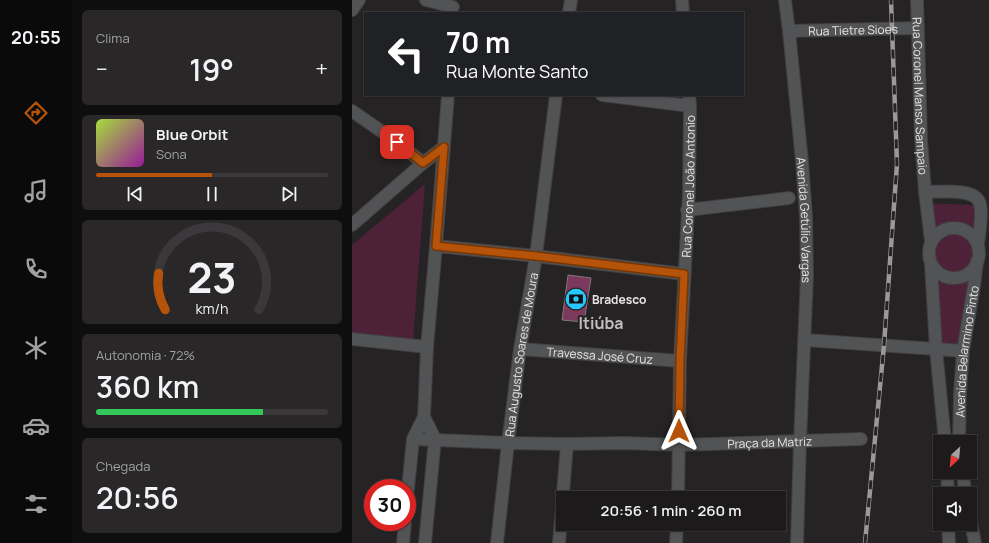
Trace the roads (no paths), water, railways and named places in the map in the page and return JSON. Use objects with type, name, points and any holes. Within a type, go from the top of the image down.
[{"type":"street","points":[[352,10],[359,0]]},
{"type":"street","points":[[426,0],[453,7]]},
{"type":"street","points":[[569,12],[571,0]]},
{"type":"street","points":[[682,0],[683,12]]},
{"type":"street","name":"Avenida Getúlio Vargas","points":[[785,0],[802,162],[806,216],[807,275],[797,543]]},
{"type":"street","name":"Rua Coronel Manso Sampaio","points":[[917,0],[921,139],[925,192]]},
{"type":"street","name":"Rua Tietre Sioes","points":[[789,31],[918,28]]},
{"type":"street","points":[[409,479],[413,439],[424,417],[427,346],[448,96]]},
{"type":"street","name":"Rua Augusto Soares de Moura","points":[[497,543],[520,349],[536,256],[556,96]]},
{"type":"street","points":[[619,96],[689,100]]},
{"type":"street","name":"Rua Coronel João Antonio","points":[[678,491],[680,361],[688,210],[689,100]]},
{"type":"street","points":[[352,111],[397,142],[423,163]]},
{"type":"street","points":[[352,225],[423,163],[444,147]]},
{"type":"street","name":"Avenida Belarmino Pinto","points":[[959,435],[963,351],[979,253],[978,245],[981,206],[977,197],[968,193],[925,192],[931,241],[928,257],[936,271],[943,276],[951,278],[960,277],[967,274],[974,268],[977,261]]},
{"type":"street","points":[[688,210],[789,198]]},
{"type":"street","points":[[931,241],[937,234],[951,228],[960,229],[967,232],[978,245]]},
{"type":"street","points":[[436,246],[536,256],[684,274]]},
{"type":"street","name":"Avenida Belarmino Pinto","points":[[931,264],[936,349],[944,435]]},
{"type":"street","points":[[352,339],[427,346]]},
{"type":"street","points":[[805,340],[963,351]]},
{"type":"street","name":"Travessa José Cruz","points":[[520,349],[680,361]]},
{"type":"street","points":[[424,417],[435,439],[425,543]]},
{"type":"street","name":"Praça da Matriz","points":[[413,439],[508,443],[625,443],[679,445],[861,439]]},
{"type":"street","points":[[560,543],[567,444]]},
{"type":"street","points":[[402,543],[404,531]]},
{"type":"street","points":[[676,543],[677,531]]},
{"type":"street","points":[[948,531],[949,543]]},
{"type":"street","points":[[973,531],[975,543]]},
{"type":"railway","points":[[865,543],[884,345],[897,164],[891,0]]},
{"type":"place","name":"Bradesco","points":[[576,299]]},
{"type":"district","name":"Itiúba","points":[[601,323]]}]
